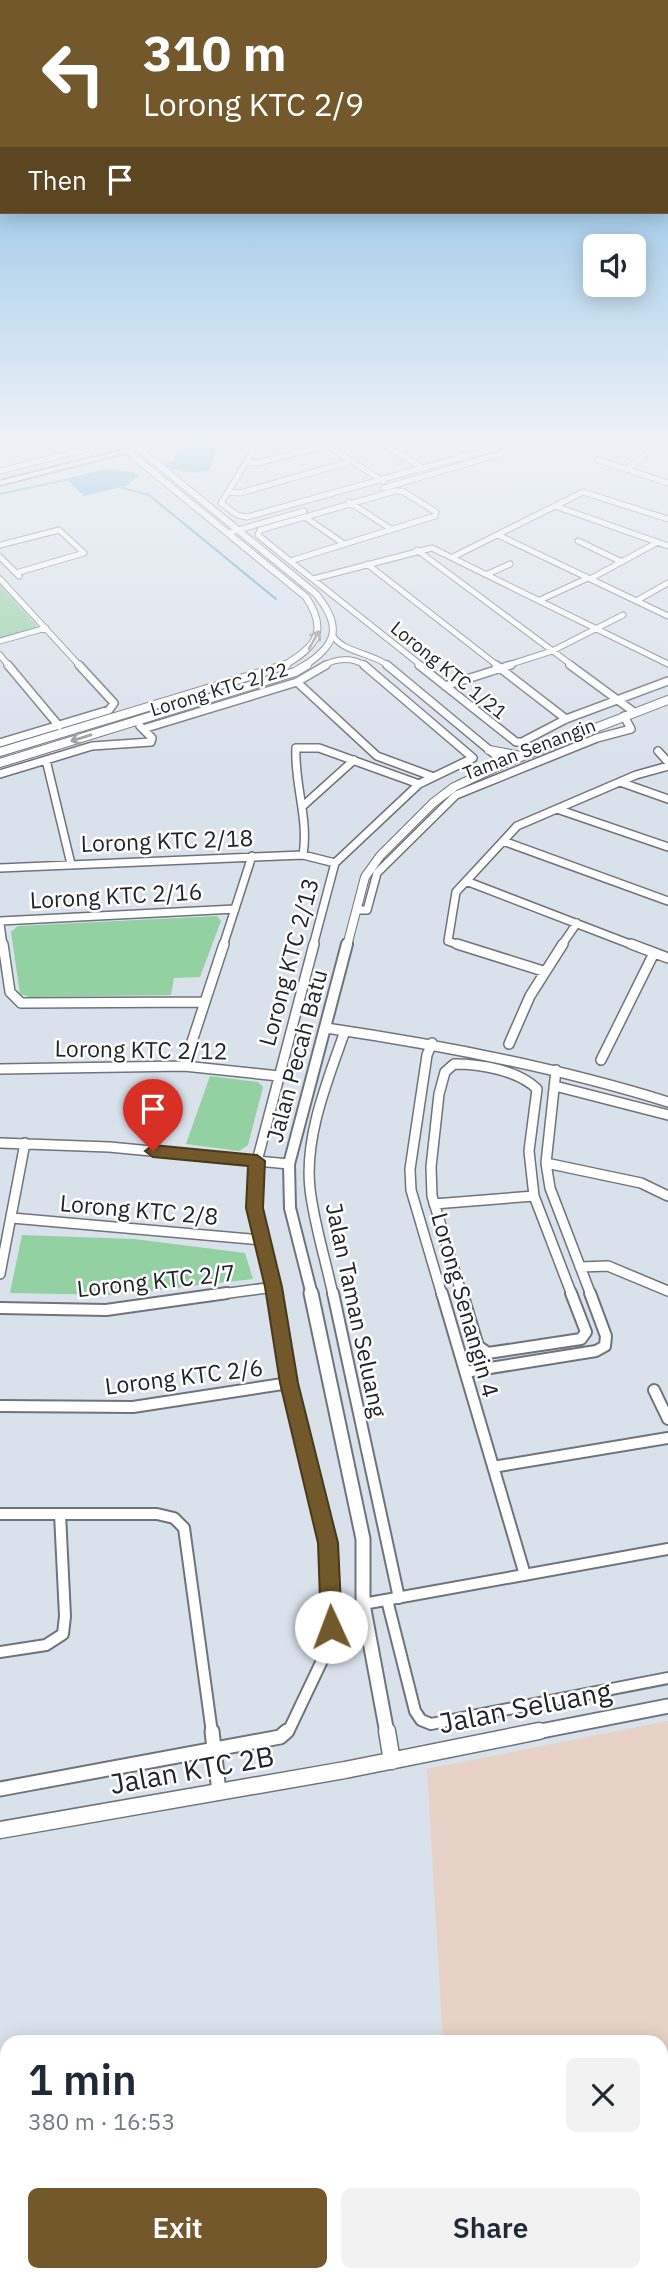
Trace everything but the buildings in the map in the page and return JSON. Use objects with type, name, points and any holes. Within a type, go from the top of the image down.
[{"type":"street","points":[[0,556],[18,575],[82,556],[84,553],[80,549]]},
{"type":"street","points":[[0,752],[280,668],[306,652],[314,643],[320,627],[314,607],[306,597],[248,549]]},
{"type":"street","points":[[0,763],[295,672],[325,650],[333,636],[335,623],[330,608],[262,549]]},
{"type":"street","name":"Lorong KTC 1/21","points":[[276,549],[516,742],[522,742],[566,719],[668,681]]},
{"type":"street","points":[[290,561],[327,549]]},
{"type":"street","points":[[313,579],[421,549]]},
{"type":"street","points":[[435,549],[668,664]]},
{"type":"street","points":[[453,557],[468,549]]},
{"type":"street","points":[[528,549],[668,616]]},
{"type":"street","points":[[596,549],[622,562]]},
{"type":"street","points":[[540,600],[589,579],[644,549]]},
{"type":"street","points":[[416,551],[634,712]]},
{"type":"street","points":[[367,564],[566,719]]},
{"type":"street","points":[[488,574],[510,564]]},
{"type":"street","points":[[0,579],[114,703],[109,710],[0,743]]},
{"type":"street","points":[[636,601],[668,583]]},
{"type":"street","points":[[445,686],[552,651],[623,615]]},
{"type":"street","points":[[0,641],[46,628]]},
{"type":"street","points":[[333,636],[335,642],[344,647],[379,658],[505,763]]},
{"type":"street","points":[[325,650],[344,647]]},
{"type":"street","points":[[0,655],[59,726]]},
{"type":"street","name":"Lorong KTC 2/22","points":[[143,729],[297,682],[331,661],[340,659],[362,663],[472,756],[471,760]]},
{"type":"street","points":[[297,682],[377,756],[431,776]]},
{"type":"street","name":"Jalan Pecah Batu","points":[[392,1760],[363,1604],[363,1539],[305,1263],[290,1208],[289,1164],[369,868],[415,820],[454,787],[505,763],[634,712],[667,702]]},
{"type":"street","name":"Taman Senangin","points":[[357,910],[367,910],[379,870],[456,795],[597,738],[631,729],[624,716]]},
{"type":"street","points":[[0,774],[92,746],[151,742],[152,738],[135,721]]},
{"type":"street","points":[[303,855],[303,805],[296,748],[319,748],[419,783]]},
{"type":"street","points":[[489,750],[525,756]]},
{"type":"street","points":[[543,971],[448,941],[456,892],[517,825],[668,764],[658,751]]},
{"type":"street","points":[[46,760],[71,864]]},
{"type":"street","points":[[303,805],[354,760]]},
{"type":"street","name":"Lorong KTC 2/13","points":[[279,1076],[335,863],[419,783],[471,760]]},
{"type":"street","points":[[620,782],[668,799]]},
{"type":"street","points":[[557,809],[668,847]]},
{"type":"street","points":[[503,841],[668,901]]},
{"type":"street","name":"Lorong KTC 2/18","points":[[0,868],[303,855],[335,863]]},
{"type":"street","points":[[184,1066],[252,856]]},
{"type":"street","points":[[466,881],[668,958]]},
{"type":"street","name":"Lorong KTC 2/16","points":[[0,922],[235,909]]},
{"type":"street","points":[[0,922],[10,992],[21,1003],[205,1002]]},
{"type":"street","points":[[509,1044],[517,1019],[543,971],[577,923]]},
{"type":"street","points":[[601,1060],[654,953]]},
{"type":"street","points":[[326,1028],[432,1043],[600,1080],[668,1102]]},
{"type":"street","name":"Jalan Taman Seluang","points":[[345,1031],[331,1070],[309,1169],[310,1189],[415,1711],[421,1720],[431,1724],[668,1678]]},
{"type":"street","name":"Lorong Senangin 4","points":[[432,1043],[427,1055],[410,1169],[411,1190],[525,1575]]},
{"type":"street","points":[[460,1064],[526,1079],[537,1089],[530,1152],[534,1196],[586,1332],[584,1337],[488,1353],[478,1346],[434,1204],[431,1167],[439,1094],[449,1067],[460,1064]]},
{"type":"street","name":"Lorong KTC 2/12","points":[[0,1069],[184,1066],[279,1076]]},
{"type":"street","points":[[465,1372],[596,1351],[606,1346],[606,1336],[550,1188],[546,1163],[556,1070]]},
{"type":"street","points":[[0,1789],[280,1737],[289,1730],[328,1647],[331,1627],[328,1543],[289,1383],[274,1287],[255,1208],[257,1161],[279,1076]]},
{"type":"street","points":[[555,1086],[668,1115]]},
{"type":"street","points":[[423,1093],[439,1094]]},
{"type":"street","points":[[534,1113],[552,1115]]},
{"type":"street","points":[[0,1143],[159,1151],[289,1164]]},
{"type":"street","points":[[0,1274],[25,1143]]},
{"type":"street","points":[[546,1163],[641,1183],[668,1196]]},
{"type":"street","points":[[434,1204],[534,1196]]},
{"type":"street","name":"Lorong KTC 2/8","points":[[12,1218],[262,1240]]},
{"type":"street","points":[[580,1267],[608,1266],[668,1291]]},
{"type":"street","name":"Lorong KTC 2/7","points":[[0,1308],[106,1310],[274,1287]]},
{"type":"street","points":[[572,1294],[589,1291]]},
{"type":"street","points":[[448,1314],[467,1311]]},
{"type":"street","name":"Lorong KTC 2/6","points":[[0,1406],[133,1407],[289,1383]]},
{"type":"street","points":[[654,1390],[668,1419]]},
{"type":"street","points":[[493,1467],[668,1438]]},
{"type":"street","points":[[0,1514],[157,1514],[174,1518],[184,1528],[219,1792]]},
{"type":"street","points":[[0,1651],[46,1645],[63,1634],[65,1616],[60,1514]]},
{"type":"street","points":[[363,1604],[668,1549]]},
{"type":"street","name":"Jalan Seluang","points":[[392,1760],[668,1706]]},
{"type":"street","name":"Jalan KTC 2B","points":[[0,1830],[392,1760]]},
{"type":"shaded area","points":[[668,1721],[668,2035],[443,2035],[427,1769]]},
{"type":"green space","points":[[0,585],[38,627],[0,638]]},
{"type":"green space","points":[[217,916],[221,921],[200,977],[174,978],[171,995],[29,997],[20,994],[11,932],[18,926]]},
{"type":"green space","points":[[210,1076],[258,1082],[263,1087],[248,1145],[239,1151],[186,1144]]},
{"type":"green space","points":[[22,1235],[134,1239],[245,1253],[253,1279],[114,1295],[10,1293]]},
{"type":"waterway","points":[[215,549],[276,599]]},
{"type":"route","points":[[153,1151],[257,1161],[255,1208],[274,1287],[289,1383],[328,1543],[331,1627]]}]
